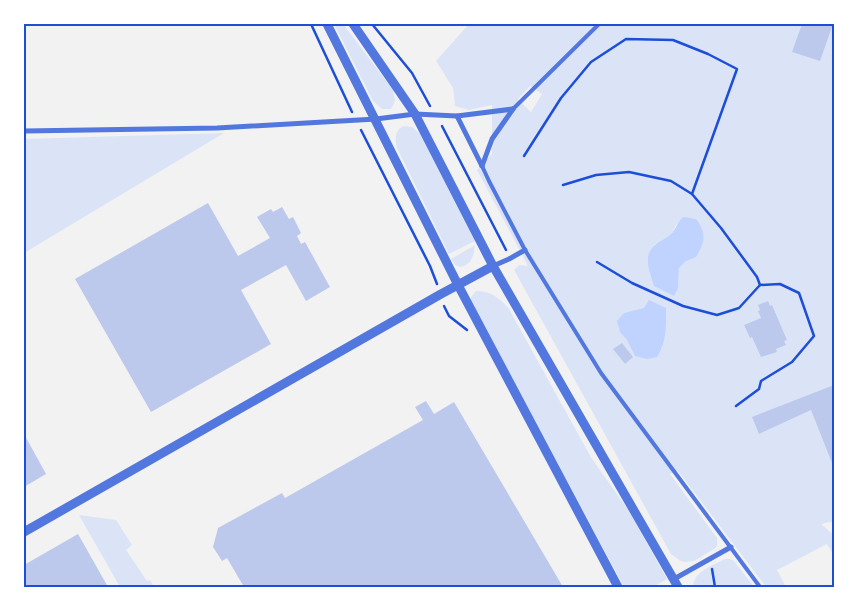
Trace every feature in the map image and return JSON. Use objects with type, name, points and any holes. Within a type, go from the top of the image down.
[{"type":"street","points":[[327,24],[458,285],[618,587]]},
{"type":"street","points":[[353,24],[415,114],[493,266],[676,583],[731,547]]},
{"type":"street","points":[[24,131],[217,128],[376,119],[415,114],[456,116],[513,109]]},
{"type":"street","points":[[482,166],[492,139],[513,109]]},
{"type":"street","points":[[456,116],[482,166]]},
{"type":"street","points":[[24,532],[458,285],[525,250]]},
{"type":"lane","points":[[513,109],[599,24]]},
{"type":"lane","points":[[482,166],[525,250],[601,373],[760,587]]},
{"type":"path","points":[[310,24],[430,266]]},
{"type":"path","points":[[372,24],[412,73],[437,115],[509,259]]},
{"type":"path","points":[[524,156],[561,98],[591,62],[626,39],[673,40],[708,54],[737,69],[692,194]]},
{"type":"path","points":[[563,185],[596,175],[629,172],[671,181],[692,194],[721,228],[757,277],[760,285]]},
{"type":"path","points":[[597,262],[632,283],[683,306],[717,315],[739,308],[760,285],[780,284],[799,293],[814,336],[792,362],[761,381],[759,389],[736,406]]},
{"type":"path","points":[[710,559],[715,587]]},
{"type":"shaded area","points":[[334,24],[343,24],[393,90],[395,101],[391,109],[382,109],[373,101]]},
{"type":"shaded area","points":[[469,24],[834,24],[834,521],[821,524],[834,535],[834,556],[827,544],[777,570],[786,587],[766,587],[678,471],[670,474],[717,538],[717,546],[694,561],[684,562],[671,554],[514,270],[519,265],[528,266],[477,170],[492,154],[492,105],[469,110],[455,106],[453,88],[436,61]],"holes":[[[530,86],[542,94],[531,112],[518,99]],[[677,223],[686,261],[679,268],[678,288],[654,245],[671,235]]]},
{"type":"shaded area","points":[[404,126],[412,127],[421,135],[474,233],[475,241],[449,254],[397,148],[397,133]]},
{"type":"shaded area","points":[[224,133],[24,253],[24,139]]},
{"type":"shaded area","points":[[475,245],[473,256],[467,265],[460,267],[455,265],[451,259]]},
{"type":"shaded area","points":[[476,291],[486,292],[495,296],[509,309],[592,459],[629,511],[667,579],[653,587],[624,587],[471,301],[471,297]]},
{"type":"shaded area","points":[[79,515],[116,520],[132,545],[126,550],[147,581],[150,580],[154,587],[120,587]]},
{"type":"shaded area","points":[[725,559],[734,561],[754,587],[693,587],[694,581],[700,573]]},
{"type":"water","points":[[683,217],[696,219],[702,229],[704,238],[696,257],[686,261],[679,268],[678,288],[674,296],[654,286],[648,259],[651,249],[671,234]]},
{"type":"water","points":[[649,300],[666,308],[666,321],[664,339],[657,357],[647,359],[635,356],[627,340],[620,332],[617,321],[624,313],[644,308]]},
{"type":"building","points":[[802,24],[833,24],[820,61],[792,52]]},
{"type":"building","points":[[208,203],[238,256],[270,238],[257,217],[271,209],[273,212],[282,207],[289,219],[293,217],[301,233],[297,236],[301,244],[305,242],[330,287],[306,301],[286,265],[241,290],[271,344],[151,412],[75,279]]},
{"type":"building","points":[[768,301],[770,306],[772,305],[787,340],[784,341],[786,345],[776,349],[777,352],[761,357],[744,325],[761,318],[758,305]]},
{"type":"building","points":[[622,343],[633,357],[625,364],[613,349]]},
{"type":"building","points":[[834,385],[834,468],[811,410],[759,434],[752,417]]},
{"type":"building","points":[[426,401],[434,414],[454,402],[563,587],[244,587],[227,558],[222,561],[213,547],[218,528],[282,493],[285,498],[423,420],[415,407]]},
{"type":"building","points":[[24,434],[46,474],[24,487]]},
{"type":"building","points":[[78,534],[108,587],[24,587],[24,565]]}]
